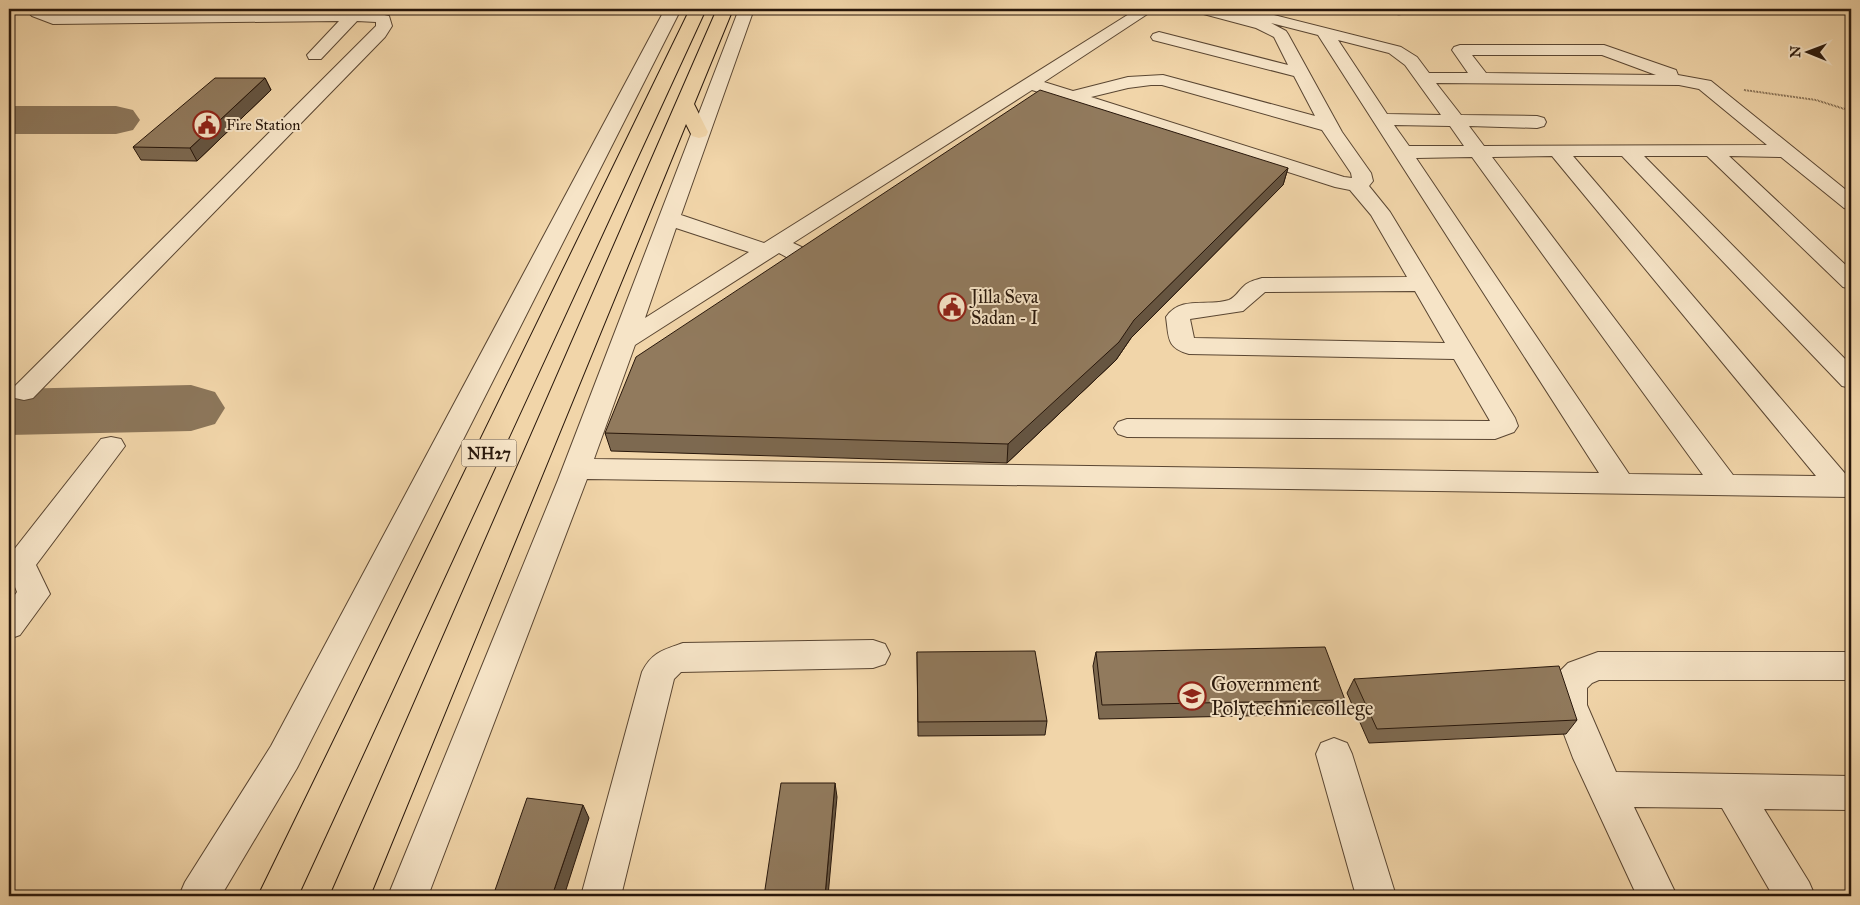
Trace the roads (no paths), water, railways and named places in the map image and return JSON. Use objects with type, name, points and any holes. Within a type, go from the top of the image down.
[{"type":"highway","name":"NH27","points":[[278,896],[698,9]]},
{"type":"highway","name":"NH27","points":[[350,896],[725,9]]},
{"type":"highway","points":[[684,105],[699,132]]},
{"type":"street","points":[[24,392],[365,48],[384,26],[384,19],[357,12],[53,18],[37,13],[43,9]]},
{"type":"street","points":[[199,896],[284,757],[673,9]]},
{"type":"street","points":[[408,896],[576,469],[746,9]]},
{"type":"street","points":[[624,341],[772,248],[980,124],[1029,83],[1147,9]]},
{"type":"street","points":[[1029,83],[1342,183],[1356,184],[1363,181],[1361,173],[1330,126],[1280,34],[1274,29],[1201,9]]},
{"type":"street","points":[[1233,9],[1396,50],[1411,61],[1726,486]]},
{"type":"street","points":[[315,55],[357,12]]},
{"type":"street","points":[[1324,32],[1621,484]]},
{"type":"street","points":[[1159,37],[1301,73]]},
{"type":"street","points":[[1481,79],[1460,50],[1594,49],[1615,53],[1696,83],[1787,151],[1851,204]]},
{"type":"street","points":[[1509,50],[1536,79]]},
{"type":"street","points":[[1560,50],[1592,80]]},
{"type":"street","points":[[1424,78],[1696,83]]},
{"type":"street","points":[[1071,97],[1132,81],[1163,80],[1330,126]]},
{"type":"street","points":[[1381,119],[1537,122]]},
{"type":"street","points":[[1402,152],[1557,150],[1787,151]]},
{"type":"street","points":[[1557,150],[1846,487]]},
{"type":"street","points":[[1627,150],[1851,380]]},
{"type":"street","points":[[1710,150],[1851,282]]},
{"type":"street","points":[[1126,428],[1495,430],[1505,426],[1424,284],[1380,212],[1356,184]]},
{"type":"street","points":[[668,218],[772,248],[842,277]]},
{"type":"street","points":[[1424,284],[1255,287],[1250,290],[1241,303],[1235,306],[1186,311],[1180,314],[1178,317],[1182,342],[1189,346],[1462,351]]},
{"type":"street","points":[[9,626],[34,594],[20,563],[111,446]]},
{"type":"street","points":[[913,451],[982,452]]},
{"type":"street","points":[[576,469],[1846,487]]},
{"type":"street","points":[[601,896],[659,672],[669,662],[683,657],[873,654]]},
{"type":"street","points":[[1657,896],[1606,790],[1570,705],[1570,683],[1580,673],[1598,666],[1851,666]]},
{"type":"street","points":[[1334,754],[1376,896]]},
{"type":"street","points":[[1606,790],[1851,793]]},
{"type":"street","points":[[1733,792],[1795,896]]},
{"type":"place","name":"Fire Station","points":[[207,125]]},
{"type":"place","name":"Jilla Seva Sadan - I","points":[[952,307]]},
{"type":"place","name":"Government Polytechnic college","points":[[1192,696]]}]
